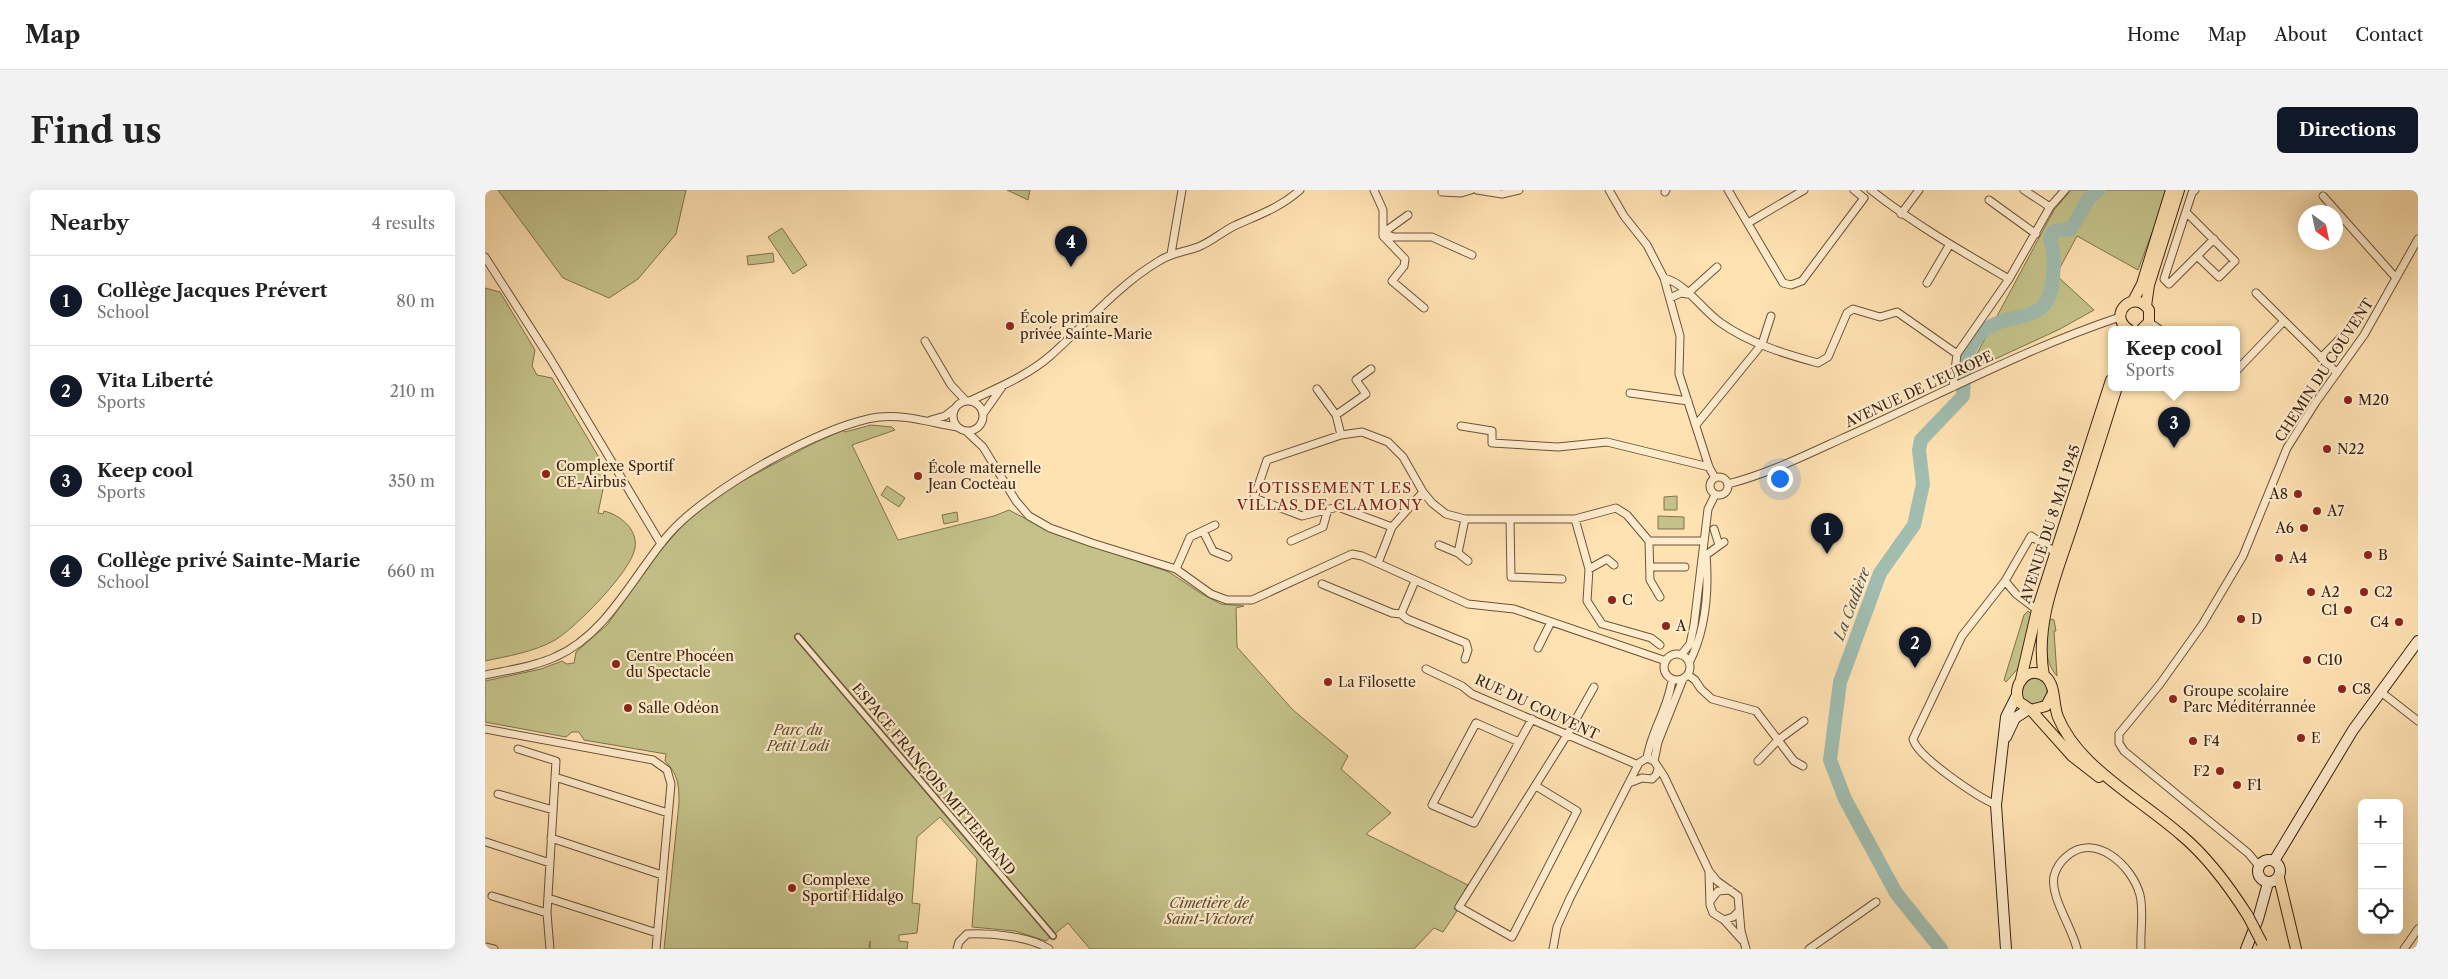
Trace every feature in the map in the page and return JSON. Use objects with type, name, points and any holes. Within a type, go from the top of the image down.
[{"type":"main road","points":[[2125,326],[2120,316],[2122,308],[2133,301],[2142,284],[2171,190]]},
{"type":"main road","points":[[2145,326],[2150,314],[2146,306],[2149,285],[2179,190]]},
{"type":"main road","points":[[2133,301],[2146,306]]},
{"type":"main road","name":"AVENUE DU 8 MAI 1945","points":[[2021,678],[2037,610],[2108,389]]},
{"type":"main road","name":"AVENUE DU 8 MAI 1945","points":[[2044,676],[2042,646],[2045,616],[2058,569],[2116,391]]},
{"type":"main road","points":[[2275,861],[2353,730],[2417,644]]},
{"type":"main road","points":[[2007,949],[1996,805],[2006,717],[2016,697],[2016,689],[2021,678],[2036,673],[2044,676],[2052,685],[2054,708],[2075,746],[2100,772],[2148,810]]},
{"type":"main road","points":[[1999,775],[2009,729],[2015,718],[2030,710],[2046,706],[2053,692]]},
{"type":"main road","points":[[2016,697],[2072,756],[2088,770],[2181,834],[2197,850],[2224,881],[2247,916],[2263,946]]},
{"type":"main road","points":[[2269,883],[2259,877],[2259,866],[2268,860],[2275,861],[2280,868],[2279,878],[2297,949]]},
{"type":"main road","points":[[2249,946],[2269,883],[2279,878]]},
{"type":"street","points":[[1171,254],[1182,190]]},
{"type":"street","points":[[923,422],[937,420],[956,407],[1004,385],[1044,361],[1105,303],[1148,268],[1171,254],[1198,247],[1234,226],[1265,214],[1301,190]]},
{"type":"street","points":[[1375,190],[1383,210],[1384,240],[1405,259],[1404,266],[1392,281],[1424,308]]},
{"type":"street","points":[[1442,192],[1461,193],[1471,190]]},
{"type":"street","points":[[1477,190],[1502,194],[1519,190]]},
{"type":"street","points":[[1609,190],[1624,216],[1647,245],[1664,278],[1680,336],[1679,374],[1709,467],[1715,478]]},
{"type":"street","points":[[1728,190],[1783,283],[1791,285],[1802,281],[1864,198],[1855,190]]},
{"type":"street","points":[[1748,223],[1804,190]]},
{"type":"street","points":[[1871,190],[1901,214],[2009,279]]},
{"type":"street","points":[[1901,214],[1919,190]]},
{"type":"street","points":[[2024,190],[2050,207]]},
{"type":"street","points":[[1955,386],[1957,354],[2009,279],[2050,207],[2065,190]]},
{"type":"street","points":[[2195,190],[2164,279],[2169,284],[2214,239]]},
{"type":"street","points":[[2323,196],[2395,278]]},
{"type":"street","points":[[1989,200],[2036,234]]},
{"type":"street","points":[[2186,212],[2235,261],[2219,277],[2197,256]]},
{"type":"street","points":[[1383,233],[1408,215]]},
{"type":"street","points":[[1383,233],[1393,237],[1432,237],[1472,255]]},
{"type":"street","name":"CHEMIN DU COUVENT","points":[[2259,866],[2248,852],[2124,751],[2119,743],[2119,734],[2160,684],[2202,625],[2243,556],[2287,448],[2364,335],[2418,239]]},
{"type":"street","points":[[1927,283],[1950,244]]},
{"type":"street","points":[[485,258],[551,360],[661,544]]},
{"type":"street","points":[[1687,294],[1717,267]]},
{"type":"street","points":[[1664,278],[1675,281],[1722,324],[1762,344],[1818,363],[1828,357],[1847,313],[1853,309],[1880,317],[1897,312],[1957,354]]},
{"type":"street","points":[[1670,298],[1681,293],[1687,294]]},
{"type":"street","points":[[2256,293],[2337,373]]},
{"type":"street","points":[[1696,425],[1762,344],[1771,316]]},
{"type":"street","name":"AVENUE DE L'EUROPE","points":[[1728,484],[1776,468],[1976,376],[2091,326],[2120,316]]},
{"type":"street","points":[[2321,358],[2360,318]]},
{"type":"street","points":[[2240,367],[2284,321]]},
{"type":"street","points":[[925,341],[951,385],[968,401],[979,405],[983,414]]},
{"type":"street","points":[[1336,416],[1366,394],[1356,380],[1371,369]]},
{"type":"street","points":[[951,385],[956,407],[953,419],[957,427]]},
{"type":"street","points":[[983,447],[979,427],[983,414],[1004,385]]},
{"type":"street","points":[[1317,389],[1336,416],[1341,435]]},
{"type":"street","points":[[1631,393],[1688,401]]},
{"type":"street","points":[[485,675],[551,659],[582,640],[611,610],[661,544],[683,519],[713,494],[831,431],[879,417],[903,418],[957,427],[965,431],[983,447],[1016,501],[1029,516],[1049,528],[1176,569],[1211,594],[1227,600],[1252,600],[1343,556],[1352,554],[1378,563],[1468,604],[1514,609],[1666,661]]},
{"type":"street","points":[[1461,426],[1492,431],[1492,443],[1557,447],[1607,442],[1709,467]]},
{"type":"street","points":[[965,431],[979,427]]},
{"type":"street","points":[[1392,527],[1338,507],[1302,516],[1255,498],[1267,460],[1341,435],[1361,432],[1388,442],[1403,457],[1423,492],[1432,503],[1446,514],[1465,519],[1575,519],[1616,508],[1627,515],[1649,541],[1650,580],[1660,597]]},
{"type":"street","points":[[1715,478],[1723,478],[1728,484],[1725,492],[1721,495],[1715,494],[1711,490],[1710,484],[1715,478]]},
{"type":"street","points":[[1378,563],[1392,527],[1423,492]]},
{"type":"street","points":[[1666,661],[1673,656],[1681,655],[1690,644],[1709,510],[1715,494]]},
{"type":"street","points":[[1291,541],[1323,526],[1328,509]]},
{"type":"street","points":[[1458,553],[1465,519]]},
{"type":"street","points":[[1575,519],[1589,569],[1587,601],[1602,624],[1651,638],[1660,645]]},
{"type":"street","points":[[1510,520],[1511,577],[1562,579]]},
{"type":"street","points":[[1176,569],[1191,537],[1215,525]]},
{"type":"street","points":[[1706,529],[1716,528],[1721,544],[1706,555]]},
{"type":"street","points":[[1203,531],[1213,550],[1228,557]]},
{"type":"street","points":[[1996,805],[1984,800],[1925,756],[1914,746],[1913,740],[1962,636],[2005,581],[2031,536],[2055,552]]},
{"type":"street","points":[[1649,541],[1704,541]]},
{"type":"street","points":[[1650,760],[1685,677],[1689,663],[1698,646],[1703,627],[1707,585],[1704,541]]},
{"type":"street","points":[[1439,545],[1458,553],[1468,561]]},
{"type":"street","points":[[1589,569],[1607,559],[1613,565]]},
{"type":"street","points":[[1649,568],[1685,567]]},
{"type":"street","points":[[1401,614],[1415,581]]},
{"type":"street","points":[[2005,581],[2016,594],[2037,610]]},
{"type":"street","points":[[1322,584],[1391,613],[1401,614],[1407,619],[1466,643],[1468,650],[1465,660]]},
{"type":"street","points":[[1538,648],[1551,622]]},
{"type":"street","name":"ESPACE FRANÇOIS MITTERRAND","points":[[798,637],[1053,936]]},
{"type":"street","points":[[1681,655],[1689,663]]},
{"type":"street","points":[[1666,661],[1666,673],[1672,679],[1671,692],[1649,742],[1650,760],[1669,786],[1709,871],[1717,881],[1738,896],[1742,940]]},
{"type":"street","name":"RUE DU COUVENT","points":[[1426,670],[1462,686],[1472,694],[1637,767]]},
{"type":"street","points":[[1672,679],[1685,677],[1695,680],[1712,699],[1756,710],[1794,761],[1803,766]]},
{"type":"street","points":[[1536,786],[1577,810],[1512,937],[1459,907],[1567,736],[1594,687]]},
{"type":"street","points":[[2381,692],[2418,721]]},
{"type":"street","points":[[1519,742],[1476,723],[1431,804],[1474,823],[1519,742],[1531,719]]},
{"type":"street","points":[[1758,760],[1778,740],[1804,721]]},
{"type":"street","points":[[485,729],[653,760],[663,765],[669,774],[671,784],[656,949]]},
{"type":"street","points":[[518,749],[556,761],[547,913],[550,949]]},
{"type":"street","points":[[1553,949],[1557,927],[1637,767],[1641,760],[1650,760]]},
{"type":"street","points":[[1637,767],[1642,778]]},
{"type":"street","points":[[1629,783],[1642,778],[1648,780],[1654,777],[1658,769]]},
{"type":"street","points":[[555,777],[668,813]]},
{"type":"street","points":[[1654,777],[1669,786]]},
{"type":"street","points":[[498,794],[553,810]]},
{"type":"street","points":[[551,838],[662,875]]},
{"type":"street","points":[[486,842],[550,863]]},
{"type":"street","points":[[2077,949],[2074,937],[2055,893],[2054,877],[2060,862],[2073,850],[2090,846],[2103,850],[2118,862],[2139,894],[2142,920],[2141,949]]},
{"type":"street","points":[[1709,871],[1713,913],[1724,920],[1742,940],[1746,949]]},
{"type":"street","points":[[1711,901],[1718,891],[1731,890]]},
{"type":"street","points":[[492,896],[547,913]]},
{"type":"street","points":[[549,898],[657,933]]},
{"type":"street","points":[[1809,949],[1876,902]]},
{"type":"street","points":[[1724,920],[1733,917],[1739,910]]},
{"type":"street","points":[[2404,949],[2418,929]]},
{"type":"street","points":[[957,949],[959,942],[967,934],[1021,939],[1049,949]]},
{"type":"street","points":[[485,946],[493,949]]},
{"type":"green space","points":[[498,190],[686,190],[676,234],[638,279],[609,298],[563,278]]},
{"type":"green space","points":[[1007,190],[1030,190],[1028,200]]},
{"type":"green space","points":[[2071,190],[2168,190],[2138,270],[2077,236],[2056,275],[2094,310],[2060,329],[1967,372],[2054,210]]},
{"type":"green space","points":[[782,228],[807,265],[793,274],[768,237]]},
{"type":"green space","points":[[773,253],[774,262],[748,265],[747,256]]},
{"type":"green space","name":"Complexe Sportif CE-Airbus","points":[[485,288],[500,292],[535,350],[532,366],[537,375],[552,378],[607,471],[598,513],[603,514],[604,511],[622,519],[634,535],[635,548],[624,571],[588,612],[564,634],[538,648],[485,661]]},
{"type":"green space","points":[[871,425],[892,427],[895,430],[852,445],[898,540],[994,516],[1009,510],[1051,532],[1169,572],[1221,604],[1244,606],[1236,608],[1237,647],[1293,710],[1348,756],[1341,769],[1391,813],[1366,834],[1468,885],[1454,909],[1457,911],[1443,932],[1434,928],[1414,949],[1090,949],[1068,923],[1046,941],[1015,931],[972,927],[977,859],[940,817],[917,837],[912,903],[920,904],[917,933],[899,935],[899,941],[908,942],[907,949],[870,949],[870,941],[869,949],[664,949],[679,803],[677,780],[665,761],[666,754],[584,740],[579,732],[572,732],[566,737],[485,722],[485,681],[541,669],[562,661],[567,664],[574,663],[576,652],[607,625],[661,550],[683,525],[709,502],[744,480],[814,443],[844,430],[845,432]]},
{"type":"green space","points":[[887,486],[905,498],[899,507],[881,495]]},
{"type":"green space","points":[[1677,496],[1677,510],[1664,510],[1664,497]]},
{"type":"green space","points":[[957,512],[958,521],[944,524],[942,515]]},
{"type":"green space","points":[[1658,516],[1684,517],[1684,529],[1658,529]]},
{"type":"green space","points":[[2028,611],[2031,614],[2021,665],[2006,682],[2004,680],[2024,615]]},
{"type":"green space","points":[[2052,619],[2054,620],[2056,631],[2054,631],[2057,676],[2047,657],[2048,622]]},
{"type":"green space","points":[[2034,678],[2043,682],[2047,691],[2043,700],[2034,704],[2025,700],[2021,691],[2025,682]]},
{"type":"waterway","name":"La Cadière","points":[[1941,949],[1896,893],[1845,799],[1830,760],[1840,682],[1880,573],[1914,525],[1923,484],[1919,450],[1921,440],[1963,396],[1968,353],[1976,338],[1994,325],[2005,320],[2028,315],[2037,311],[2045,304],[2050,293],[2053,276],[2054,262],[2050,239],[2054,231],[2071,229],[2089,198],[2099,190]]},
{"type":"place","name":"Collège privé Sainte-Marie","points":[[1071,267]]},
{"type":"place","name":"École primaire privée Sainte-Marie","points":[[1010,326]]},
{"type":"place","name":"M20","points":[[2348,400]]},
{"type":"place","name":"Keep cool","points":[[2174,448]]},
{"type":"place","name":"N22","points":[[2327,449]]},
{"type":"place","name":"Complexe Sportif CE-Airbus","points":[[546,474]]},
{"type":"place","name":"École maternelle Jean Cocteau","points":[[918,476]]},
{"type":"place","name":"A8","points":[[2298,494]]},
{"type":"place","name":"A7","points":[[2317,511]]},
{"type":"place","name":"A6","points":[[2304,528]]},
{"type":"place","name":"Collège Jacques Prévert","points":[[1827,554]]},
{"type":"place","name":"B","points":[[2368,555]]},
{"type":"place","name":"A4","points":[[2279,558]]},
{"type":"place","name":"A2","points":[[2311,592]]},
{"type":"place","name":"C2","points":[[2364,592]]},
{"type":"place","name":"C","points":[[1612,600]]},
{"type":"place","name":"C1","points":[[2348,610]]},
{"type":"place","name":"D","points":[[2241,619]]},
{"type":"place","name":"C4","points":[[2399,622]]},
{"type":"place","name":"A","points":[[1666,626]]},
{"type":"place","name":"C10","points":[[2307,660]]},
{"type":"place","name":"Centre Phocéen du Spectacle","points":[[616,664]]},
{"type":"place","name":"Vita Liberté","points":[[1915,668]]},
{"type":"place","name":"La Filosette","points":[[1328,682]]},
{"type":"place","name":"C8","points":[[2342,689]]},
{"type":"place","name":"Groupe scolaire Parc Méditérrannée","points":[[2173,699]]},
{"type":"place","name":"Salle Odéon","points":[[628,708]]},
{"type":"place","name":"E","points":[[2301,738]]},
{"type":"place","name":"F4","points":[[2193,741]]},
{"type":"place","name":"F2","points":[[2220,771]]},
{"type":"place","name":"F1","points":[[2237,785]]},
{"type":"place","name":"Complexe Sportif Hidalgo","points":[[792,888]]},
{"type":"district","name":"LOTISSEMENT LES VILLAS DE CLAMONY","points":[[1330,496]]},
{"type":"park label","name":"Parc du Petit Lodi","points":[[798,738]]},
{"type":"park label","name":"Cimetière de Saint-Victoret","points":[[1209,912]]}]
